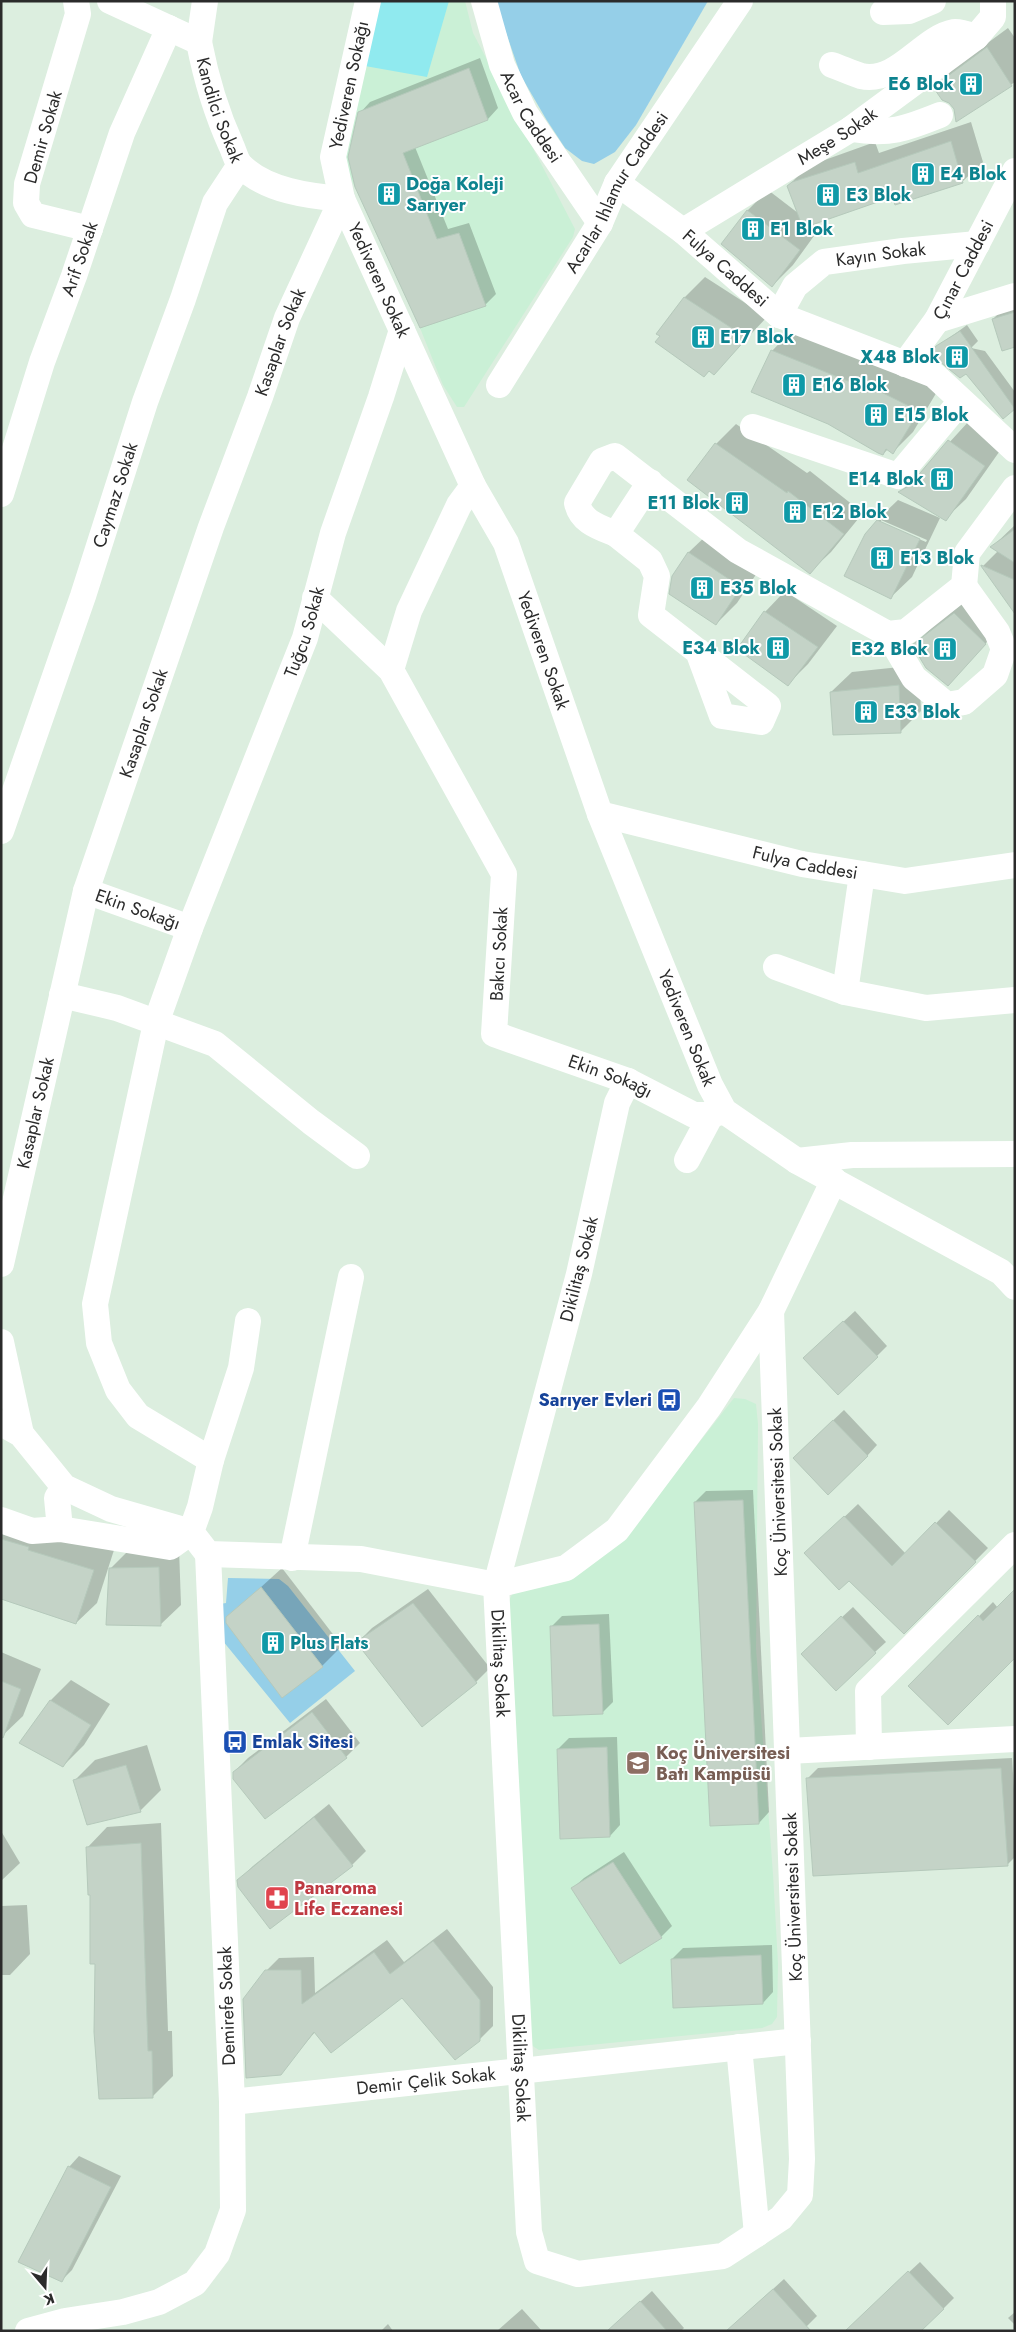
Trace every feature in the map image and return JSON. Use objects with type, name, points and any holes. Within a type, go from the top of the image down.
[{"type":"street","name":"Demir Sokak","points":[[76,1],[78,14],[27,184],[26,203],[33,215],[90,229]]},
{"type":"street","name":"Kandilci Sokak","points":[[110,1],[199,42],[206,77],[220,122],[240,165],[270,183],[304,195],[342,199]]},
{"type":"street","points":[[199,42],[205,1]]},
{"type":"street","name":"Yediveren Sokağı","points":[[342,199],[333,157],[368,1]]},
{"type":"street","name":"Acar Caddesi","points":[[484,1],[502,65],[525,113],[600,223]]},
{"type":"street","name":"Acarlar Ihlamur Caddesi","points":[[499,385],[600,223],[617,183],[740,1]]},
{"type":"street","points":[[883,12],[909,11],[933,1]]},
{"type":"street","name":"Meşe Sokak","points":[[683,231],[851,130],[976,37],[993,17],[992,1]]},
{"type":"street","name":"Arif Sokak","points":[[1,494],[42,362],[122,133],[169,28]]},
{"type":"street","points":[[832,65],[862,76],[884,74],[906,62],[936,40],[954,32],[976,37]]},
{"type":"street","points":[[851,130],[876,133],[905,129],[940,115]]},
{"type":"street","name":"Caymaz Sokak","points":[[1,831],[83,596],[145,402],[183,299],[215,203],[240,165]]},
{"type":"street","name":"Çınar Caddesi","points":[[905,364],[937,320],[1015,171]]},
{"type":"street","name":"Fulya Caddesi","points":[[617,183],[683,231],[779,315],[934,375],[1015,450]]},
{"type":"street","name":"Yediveren Sokak","points":[[342,199],[473,486],[506,543],[600,814],[710,1085],[718,1113]]},
{"type":"street","name":"Kasaplar Sokak","points":[[1,1264],[86,891],[208,536],[260,397],[287,318],[342,199]]},
{"type":"street","name":"Kayın Sokak","points":[[779,315],[795,286],[824,262],[903,251],[977,244]]},
{"type":"street","points":[[937,320],[1015,296]]},
{"type":"street","name":"Tuğcu Sokak","points":[[210,1460],[138,1416],[118,1390],[99,1343],[95,1304],[156,1023],[190,928],[305,638],[333,533],[382,397],[402,330]]},
{"type":"street","points":[[753,428],[898,476],[961,401]]},
{"type":"street","points":[[698,651],[651,615],[657,576],[650,561],[616,534],[587,521],[579,514],[577,503],[602,462],[615,456],[738,551],[888,634],[914,678],[948,705],[964,702],[995,675],[1004,649],[997,632],[964,586],[967,553],[1015,488]]},
{"type":"street","points":[[616,534],[650,482]]},
{"type":"street","points":[[315,598],[391,670],[409,611],[459,505],[473,486]]},
{"type":"street","points":[[888,634],[906,632],[964,586]]},
{"type":"street","name":"Bakıcı Sokak","points":[[391,670],[504,874],[494,1034]]},
{"type":"street","name":"Fulya Caddesi","points":[[600,814],[802,864],[905,881],[1015,865]]},
{"type":"street","points":[[845,992],[862,874]]},
{"type":"street","name":"Ekin Sokağı","points":[[86,891],[190,928]]},
{"type":"street","points":[[776,967],[845,992],[926,1008],[1015,1000]]},
{"type":"street","points":[[62,995],[117,1008],[215,1044],[311,1122],[357,1156]]},
{"type":"street","name":"Ekin Sokağı","points":[[494,1034],[628,1081],[694,1115],[718,1113]]},
{"type":"street","name":"Dikilitaş Sokak","points":[[537,2261],[529,2232],[496,1585],[579,1274],[618,1103],[628,1081]]},
{"type":"street","points":[[687,1160],[718,1113],[797,1161],[1001,1272],[1015,1287]]},
{"type":"street","points":[[797,1161],[852,1155],[1015,1154]]},
{"type":"street","points":[[1,1342],[11,1429],[64,1487],[111,1509],[191,1532],[208,1554],[292,1558],[361,1558],[496,1585],[566,1568],[617,1530],[709,1407],[771,1311],[834,1180]]},
{"type":"street","points":[[292,1558],[351,1277]]},
{"type":"street","name":"Koç Üniversitesi Sokak","points":[[537,2261],[578,2274],[723,2256],[781,2218],[800,2195],[802,2159],[771,1311]]},
{"type":"street","points":[[1,1520],[32,1531],[60,1529],[170,1547],[191,1532],[200,1507],[210,1460],[241,1368],[248,1321]]},
{"type":"street","points":[[60,1529],[57,1498],[64,1487]]},
{"type":"street","points":[[869,1747],[868,1691],[1015,1545]]},
{"type":"street","name":"Demirefe Sokak","points":[[34,2330],[65,2321],[123,2312],[159,2302],[195,2283],[217,2254],[234,2210],[232,2102],[208,1554]]},
{"type":"street","points":[[788,1751],[1015,1739]]},
{"type":"street","name":"Demir Çelik Sokak","points":[[232,2102],[798,2041]]},
{"type":"street","points":[[739,2047],[757,2234]]},
{"type":"shaded area","points":[[380,1],[465,1],[473,33],[575,229],[573,237],[464,407],[457,407],[443,385],[420,328],[340,155]]},
{"type":"shaded area","points":[[380,1],[449,1],[427,77],[365,66]]},
{"type":"shaded area","points":[[495,1],[708,1],[636,125],[615,152],[594,164],[582,161],[565,148],[546,119],[521,76]]},
{"type":"shaded area","name":"Koç Üniversitesi Batı Kampüsü","points":[[734,1398],[745,1399],[756,1404],[758,1424],[756,1649],[773,1874],[778,1964],[777,2017],[772,2024],[762,2028],[539,2050],[528,2043],[504,1609],[513,1593],[673,1476]]},
{"type":"shaded area","points":[[228,1578],[279,1579],[288,1586],[355,1671],[290,1723],[218,1635],[220,1604],[226,1603]]},
{"type":"building","name":"E6 Blok","points":[[987,47],[1012,86],[956,122],[954,109],[949,103],[942,100],[933,87]]},
{"type":"building","name":"Doğa Koleji Sarıyer","points":[[469,68],[488,120],[403,153],[437,239],[459,233],[486,306],[420,328],[355,187],[348,157],[358,112]]},
{"type":"building","points":[[951,141],[963,183],[895,205],[892,197],[803,228],[787,186],[792,182],[855,162],[858,173]]},
{"type":"building","name":"E1 Blok","points":[[747,210],[800,250],[772,287],[721,244]]},
{"type":"building","name":"E17 Blok","points":[[684,297],[747,338],[714,375],[709,371],[704,377],[655,342],[660,336],[656,334]]},
{"type":"building","points":[[1015,312],[1015,347],[1002,351],[992,319]]},
{"type":"building","points":[[960,331],[1015,409],[1003,419],[966,374],[960,378],[939,361],[932,352],[936,346]]},
{"type":"building","points":[[771,350],[853,383],[855,379],[919,411],[893,454],[886,449],[883,455],[878,453],[828,424],[751,392]]},
{"type":"building","name":"E14 Blok","points":[[948,440],[985,466],[946,521],[898,492],[909,486]]},
{"type":"building","points":[[715,443],[787,493],[788,491],[844,534],[810,574],[687,480]]},
{"type":"building","name":"E13 Blok","points":[[877,520],[920,539],[891,599],[844,576],[865,534]]},
{"type":"building","points":[[1015,529],[1015,563],[990,547]]},
{"type":"building","name":"E35 Blok","points":[[688,552],[741,587],[716,625],[669,594],[672,576]]},
{"type":"building","points":[[981,566],[1015,580],[1015,614]]},
{"type":"building","name":"E34 Blok","points":[[764,611],[818,647],[788,686],[737,649]]},
{"type":"building","name":"E32 Blok","points":[[954,613],[986,644],[948,686],[926,668],[912,645]]},
{"type":"building","name":"E33 Blok","points":[[899,685],[901,733],[833,735],[830,692]]},
{"type":"building","points":[[843,1321],[878,1357],[838,1395],[803,1358]]},
{"type":"building","points":[[833,1420],[868,1456],[828,1495],[793,1458]]},
{"type":"building","points":[[743,1500],[759,1824],[710,1826],[694,1502]]},
{"type":"building","points":[[844,1516],[892,1566],[935,1522],[976,1562],[904,1634],[849,1581],[839,1590],[804,1553]]},
{"type":"building","points":[[1,1539],[29,1547],[28,1550],[94,1570],[76,1624],[1,1599]]},
{"type":"building","points":[[159,1567],[161,1626],[106,1625],[109,1568]]},
{"type":"building","name":"Plus Flats","points":[[261,1587],[323,1667],[282,1698],[226,1623],[226,1617]]},
{"type":"building","points":[[1015,1589],[1015,1658],[948,1725],[908,1686],[978,1615],[983,1621]]},
{"type":"building","points":[[413,1603],[477,1683],[422,1727],[356,1642]]},
{"type":"building","points":[[841,1616],[876,1653],[836,1691],[801,1654]]},
{"type":"building","points":[[599,1624],[603,1714],[553,1716],[550,1626]]},
{"type":"building","points":[[1,1681],[21,1689],[3,1738],[1,1737]]},
{"type":"building","points":[[50,1700],[91,1725],[63,1767],[19,1743]]},
{"type":"building","points":[[312,1712],[347,1758],[265,1819],[233,1779],[233,1772]]},
{"type":"building","points":[[607,1747],[610,1837],[560,1839],[557,1749]]},
{"type":"building","points":[[126,1765],[141,1812],[87,1825],[73,1780]]},
{"type":"building","points":[[1001,1768],[1008,1866],[813,1876],[806,1778]]},
{"type":"building","points":[[314,1817],[353,1866],[270,1929],[238,1887],[237,1880]]},
{"type":"building","points":[[141,1843],[148,2051],[152,2051],[153,2098],[99,2099],[94,2032],[95,1964],[90,1964],[90,1895],[88,1895],[86,1847]]},
{"type":"building","points":[[613,1862],[662,1938],[620,1964],[571,1888]]},
{"type":"building","points":[[433,1941],[480,2000],[480,2041],[455,2060],[402,1998],[331,2053],[314,2032],[281,2075],[246,2078],[243,1999],[265,1970],[301,1970],[302,2004],[374,1952],[390,1974]]},
{"type":"building","points":[[761,1955],[763,2004],[673,2008],[671,1959]]},
{"type":"building","points":[[68,2166],[111,2187],[62,2282],[18,2262]]},
{"type":"building","points":[[908,2271],[944,2309],[921,2331],[845,2331]]},
{"type":"building","points":[[773,2289],[811,2331],[726,2331]]},
{"type":"building","points":[[640,2301],[667,2331],[607,2331]]},
{"type":"place","name":"E6 Blok","points":[[971,84]]},
{"type":"place","name":"E4 Blok","points":[[923,174]]},
{"type":"place","name":"Doğa Koleji Sarıyer","points":[[389,194]]},
{"type":"place","name":"E3 Blok","points":[[828,195]]},
{"type":"place","name":"E1 Blok","points":[[753,229]]},
{"type":"place","name":"E17 Blok","points":[[703,337]]},
{"type":"place","name":"X48 Blok","points":[[957,357]]},
{"type":"place","name":"E16 Blok","points":[[794,385]]},
{"type":"place","name":"E15 Blok","points":[[876,415]]},
{"type":"place","name":"E14 Blok","points":[[942,479]]},
{"type":"place","name":"E11 Blok","points":[[737,503]]},
{"type":"place","name":"E12 Blok","points":[[795,512]]},
{"type":"place","name":"E13 Blok","points":[[882,558]]},
{"type":"place","name":"E35 Blok","points":[[702,588]]},
{"type":"place","name":"E34 Blok","points":[[778,648]]},
{"type":"place","name":"E32 Blok","points":[[945,649]]},
{"type":"place","name":"E33 Blok","points":[[866,712]]},
{"type":"place","name":"Sarıyer Evleri","points":[[669,1400]]},
{"type":"place","name":"Plus Flats","points":[[273,1643]]},
{"type":"place","name":"Emlak Sitesi","points":[[235,1742]]},
{"type":"place","name":"Koç Üniversitesi Batı Kampüsü","points":[[638,1763]]},
{"type":"place","name":"Panaroma Life Eczanesi","points":[[277,1898]]}]
